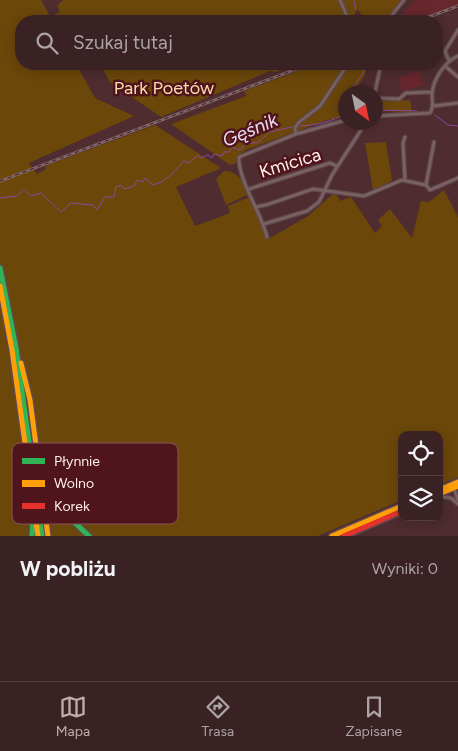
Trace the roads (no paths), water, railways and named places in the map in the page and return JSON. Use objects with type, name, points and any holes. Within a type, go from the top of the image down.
[{"type":"main road","points":[[0,268],[16,348],[29,443]]},
{"type":"main road","points":[[0,286],[12,350],[25,443]]},
{"type":"main road","points":[[16,348],[28,389],[36,443]]},
{"type":"main road","points":[[443,488],[458,482]]},
{"type":"main road","points":[[443,494],[457,489]]},
{"type":"main road","points":[[332,536],[398,508]]},
{"type":"main road","points":[[344,536],[398,513]]},
{"type":"main road","points":[[76,524],[89,536]]},
{"type":"street","points":[[340,0],[347,15]]},
{"type":"street","points":[[392,15],[404,0]]},
{"type":"street","points":[[449,61],[445,54],[458,30]]},
{"type":"street","points":[[443,69],[449,61],[458,56]]},
{"type":"street","points":[[445,66],[458,77]]},
{"type":"street","points":[[296,134],[295,128],[298,122],[320,106],[344,70]]},
{"type":"street","points":[[377,85],[380,70]]},
{"type":"street","points":[[383,116],[430,113],[433,106],[432,92],[436,80],[442,70]]},
{"type":"street","points":[[383,98],[399,98],[406,93],[432,92]]},
{"type":"street","points":[[433,106],[458,103]]},
{"type":"street","points":[[267,237],[264,224],[241,174],[238,157],[296,134],[338,122]]},
{"type":"street","points":[[264,224],[307,211],[319,202],[337,166],[359,130]]},
{"type":"street","points":[[405,137],[403,143],[405,180]]},
{"type":"street","points":[[426,185],[434,142]]},
{"type":"street","name":"Kmicica","points":[[249,189],[330,163],[337,166]]},
{"type":"street","points":[[256,207],[308,190],[325,190],[364,196],[392,183],[405,180],[426,185],[430,190],[458,178]]},
{"type":"street","points":[[458,482],[458,500]]},
{"type":"street","points":[[443,489],[457,489]]},
{"type":"street","points":[[443,496],[451,498],[458,504]]},
{"type":"waterway","points":[[354,1],[356,10]]},
{"type":"waterway","points":[[355,85],[364,70]]},
{"type":"waterway","name":"Gęśnik","points":[[383,110],[417,111]]},
{"type":"waterway","name":"Gęśnik","points":[[435,115],[448,125],[458,126]]},
{"type":"waterway","name":"Gęśnik","points":[[297,126],[323,123],[338,117]]},
{"type":"waterway","name":"Gęśnik","points":[[170,176],[184,161],[189,163],[198,155],[201,158],[208,155],[212,158],[214,154],[222,156],[224,152],[229,152],[232,147],[240,150],[246,144],[259,142],[269,132],[296,126]]},
{"type":"waterway","name":"Gęśnik","points":[[0,198],[17,196],[24,189],[31,196],[41,193],[61,212],[71,203],[93,205],[97,210],[105,197],[114,197],[116,187],[121,185],[124,189],[134,186],[137,180],[143,182],[145,178],[153,185],[169,176]]},
{"type":"railway","points":[[434,15],[458,6]]},
{"type":"railway","points":[[0,181],[294,70]]},
{"type":"park label","name":"Park Poetów","points":[[164,88]]}]
